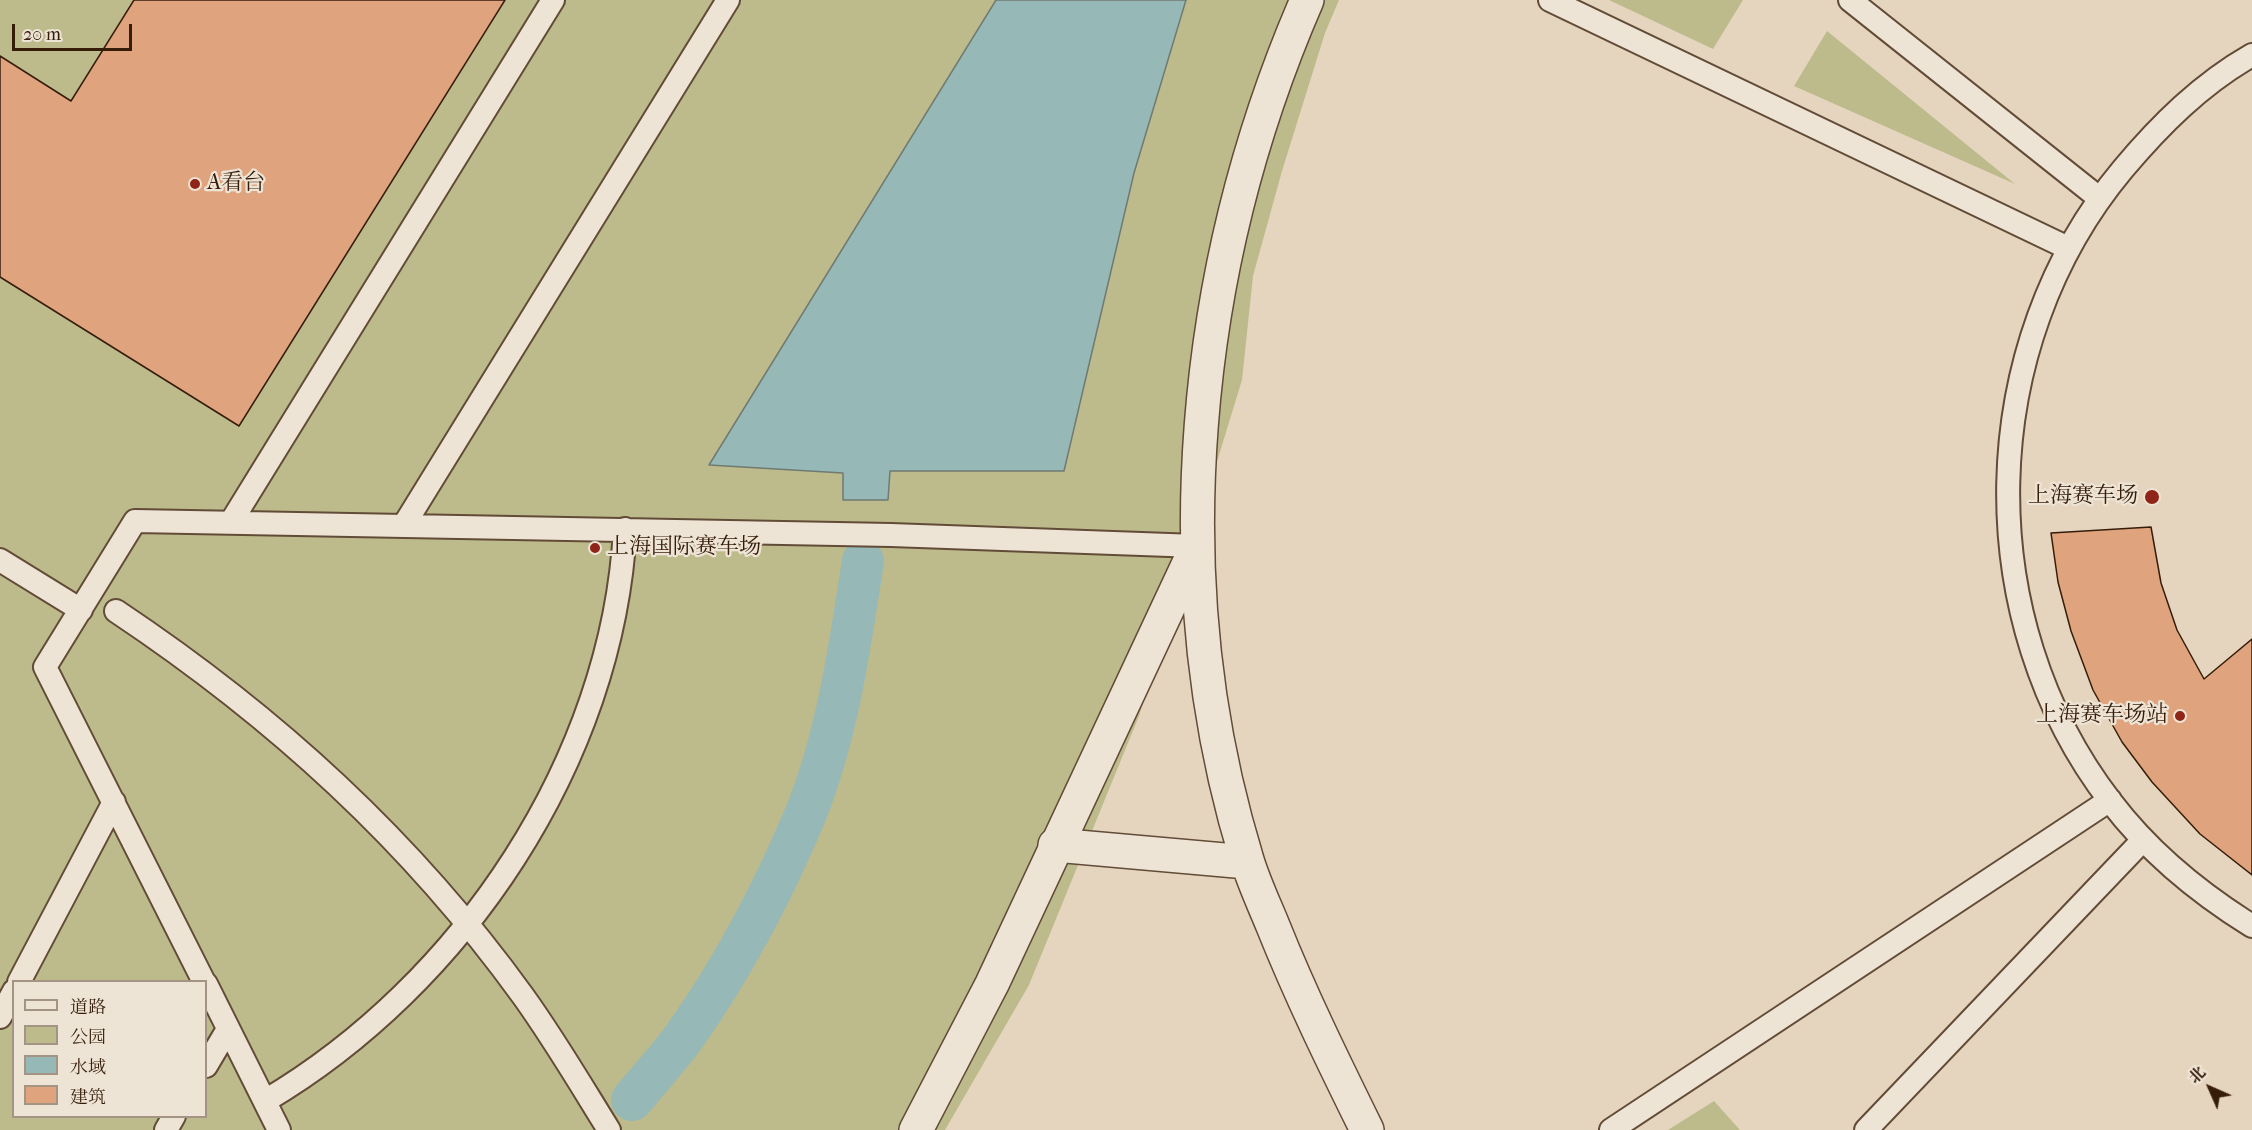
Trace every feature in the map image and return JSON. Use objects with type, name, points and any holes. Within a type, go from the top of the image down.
[{"type":"street","points":[[1307,0],[1286,47],[1245,173],[1215,312],[1202,431],[1197,546],[1207,668],[1223,764],[1247,862],[1302,998],[1367,1130]]},
{"type":"street","points":[[916,1130],[992,984],[1055,845],[1197,546]]},
{"type":"street","points":[[1055,845],[1247,862]]},
{"type":"lane","points":[[231,522],[553,0]]},
{"type":"lane","points":[[404,525],[728,0]]},
{"type":"lane","points":[[1550,0],[2068,248]]},
{"type":"lane","points":[[1850,0],[2099,198]]},
{"type":"lane","points":[[2252,55],[2227,70],[2157,128],[2099,198],[2068,248],[2034,325],[2014,406],[2007,501],[2013,572],[2033,653],[2066,730],[2110,800],[2143,840],[2210,900],[2252,926]]},
{"type":"lane","points":[[203,980],[45,667],[135,521],[625,529],[1197,546]]},
{"type":"lane","points":[[265,1101],[299,1081],[344,1048],[393,1007],[466,923],[535,825],[558,784],[582,729],[613,623],[622,577],[625,529]]},
{"type":"lane","points":[[0,560],[81,610]]},
{"type":"lane","points":[[116,611],[187,658],[303,751],[390,836],[466,923],[522,995],[560,1049],[609,1130]]},
{"type":"lane","points":[[1611,1130],[2110,800]]},
{"type":"lane","points":[[20,980],[114,802]]},
{"type":"lane","points":[[1866,1130],[2143,840]]},
{"type":"lane","points":[[207,987],[279,1130]]},
{"type":"lane","points":[[0,1017],[12,995]]},
{"type":"lane","points":[[207,1064],[228,1029]]},
{"type":"green space","name":"上海国际赛车场","points":[[0,0],[1339,0],[1325,33],[1282,171],[1253,276],[1242,380],[1139,716],[1029,985],[945,1130],[0,1130]]},
{"type":"green space","points":[[1609,0],[1743,0],[1713,49]]},
{"type":"green space","points":[[1827,31],[2015,184],[1794,86]]},
{"type":"green space","points":[[1714,1101],[1740,1130],[1668,1130]]},
{"type":"water","points":[[996,0],[1186,0],[1134,173],[1064,471],[890,471],[888,500],[843,500],[843,473],[709,465]]},
{"type":"building","name":"A看台","points":[[134,0],[505,0],[239,426],[0,277],[0,56],[71,101]]},
{"type":"building","name":"上海赛车场站","points":[[2151,527],[2161,583],[2177,630],[2204,679],[2252,639],[2252,875],[2200,834],[2152,782],[2122,742],[2093,690],[2071,631],[2058,582],[2051,533]]},
{"type":"waterway","points":[[632,1100],[672,1053],[719,984],[766,900],[806,813],[827,752],[835,720],[848,657],[863,561]]},
{"type":"place","name":"A看台","points":[[195,184]]},
{"type":"place","name":"上海赛车场","points":[[2152,497]]},
{"type":"place","name":"上海国际赛车场","points":[[595,548]]},
{"type":"place","name":"上海赛车场站","points":[[2180,716]]}]
